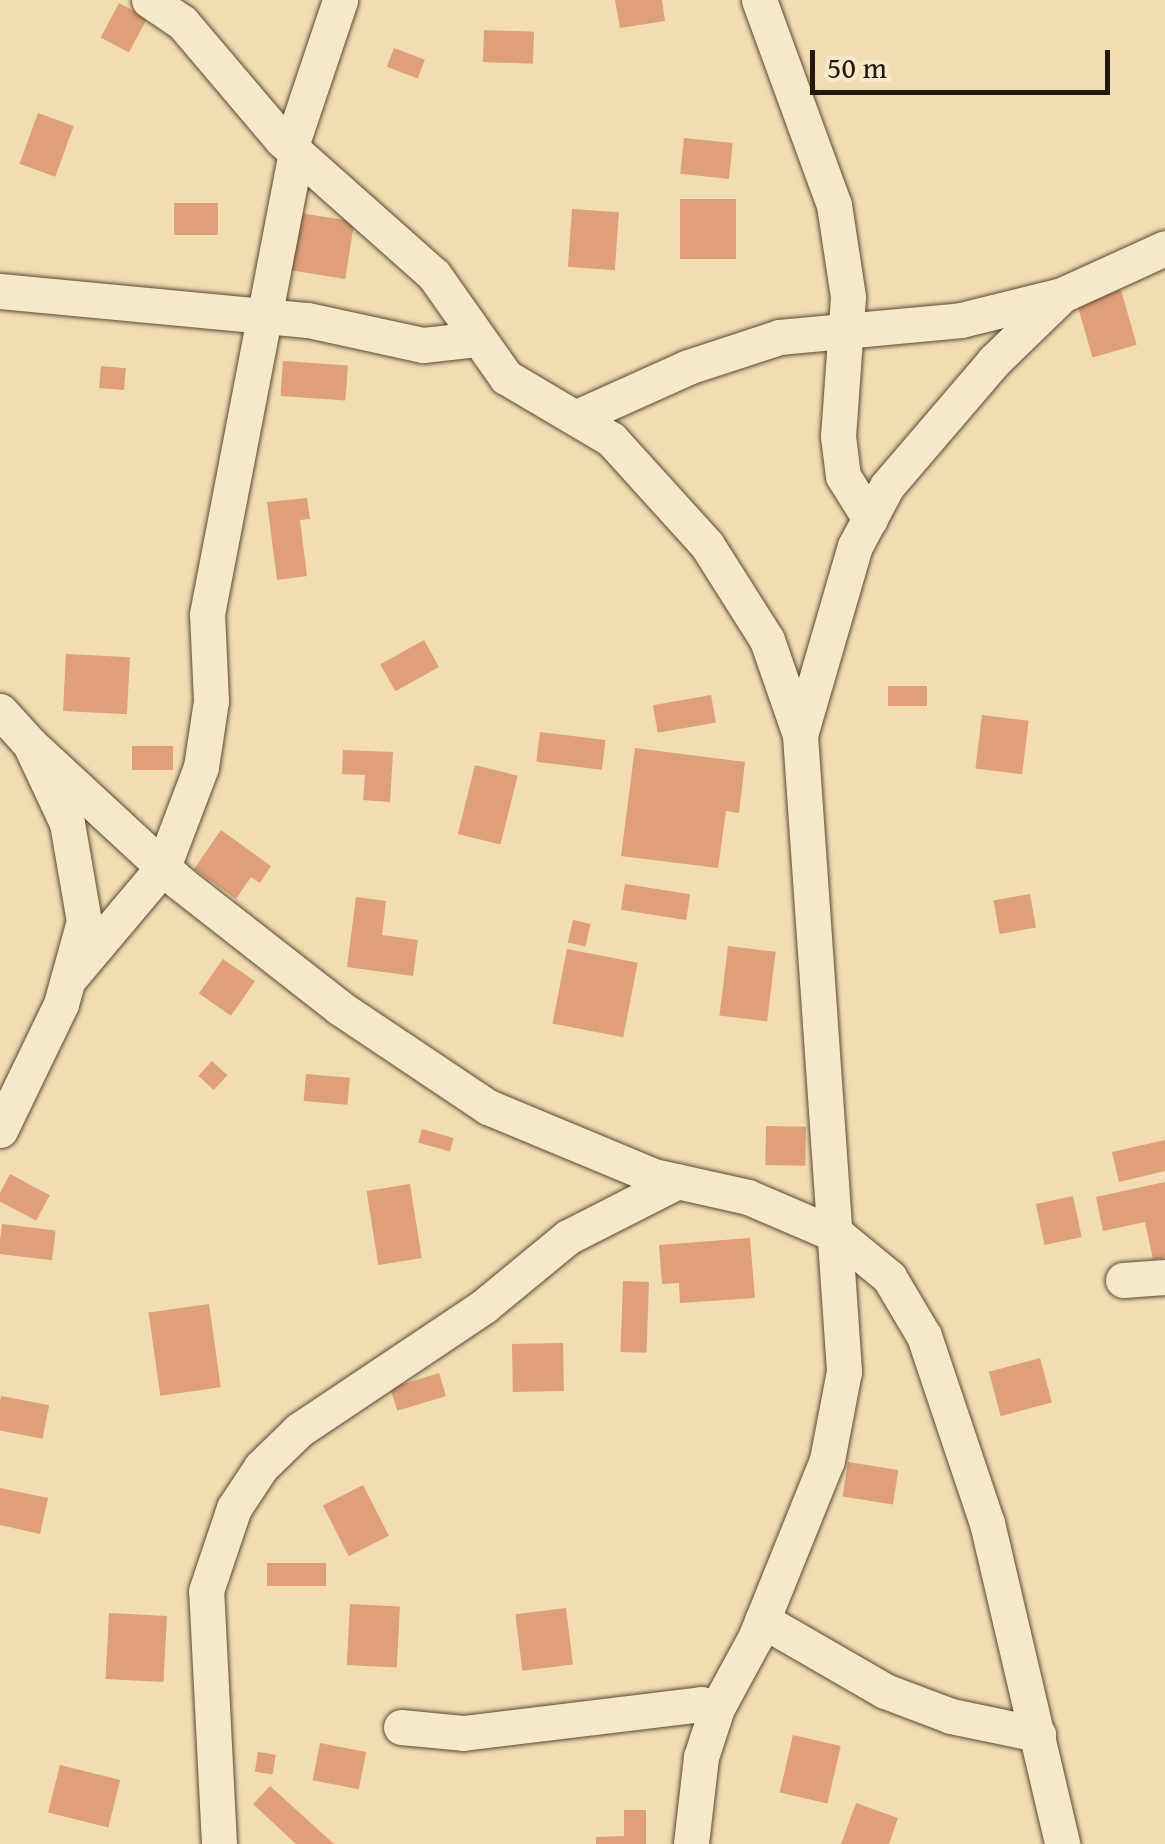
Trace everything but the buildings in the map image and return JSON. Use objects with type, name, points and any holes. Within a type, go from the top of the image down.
[{"type":"street","points":[[149,0],[182,22],[293,148],[434,275],[506,377],[612,439],[707,544],[767,640],[800,735],[839,1236],[844,1371],[827,1460],[762,1620],[716,1708],[701,1757],[692,1844]]},
{"type":"street","points":[[68,980],[163,868],[201,767],[211,701],[207,614],[293,148],[340,0]]},
{"type":"street","points":[[759,0],[834,205],[848,297],[838,436],[843,476],[870,519]]},
{"type":"street","points":[[577,417],[688,366],[779,337],[961,320],[1062,295],[1165,248]]},
{"type":"street","points":[[0,291],[263,316],[423,344],[477,339]]},
{"type":"street","points":[[800,735],[855,546],[887,486],[994,361],[1062,295]]},
{"type":"street","points":[[0,711],[163,868],[340,1008],[488,1107],[577,1148],[678,1181],[748,1197],[839,1236],[889,1276],[924,1336],[987,1524],[1062,1844]]},
{"type":"street","points":[[0,1130],[68,980],[84,921],[67,823],[30,744]]},
{"type":"street","points":[[219,1844],[206,1592],[234,1508],[261,1468],[299,1430],[484,1306],[568,1237],[678,1181]]},
{"type":"street","points":[[1122,1280],[1165,1277]]},
{"type":"street","points":[[762,1620],[885,1691],[951,1716],[1038,1734]]},
{"type":"street","points":[[401,1728],[463,1733],[701,1704],[716,1708]]}]
